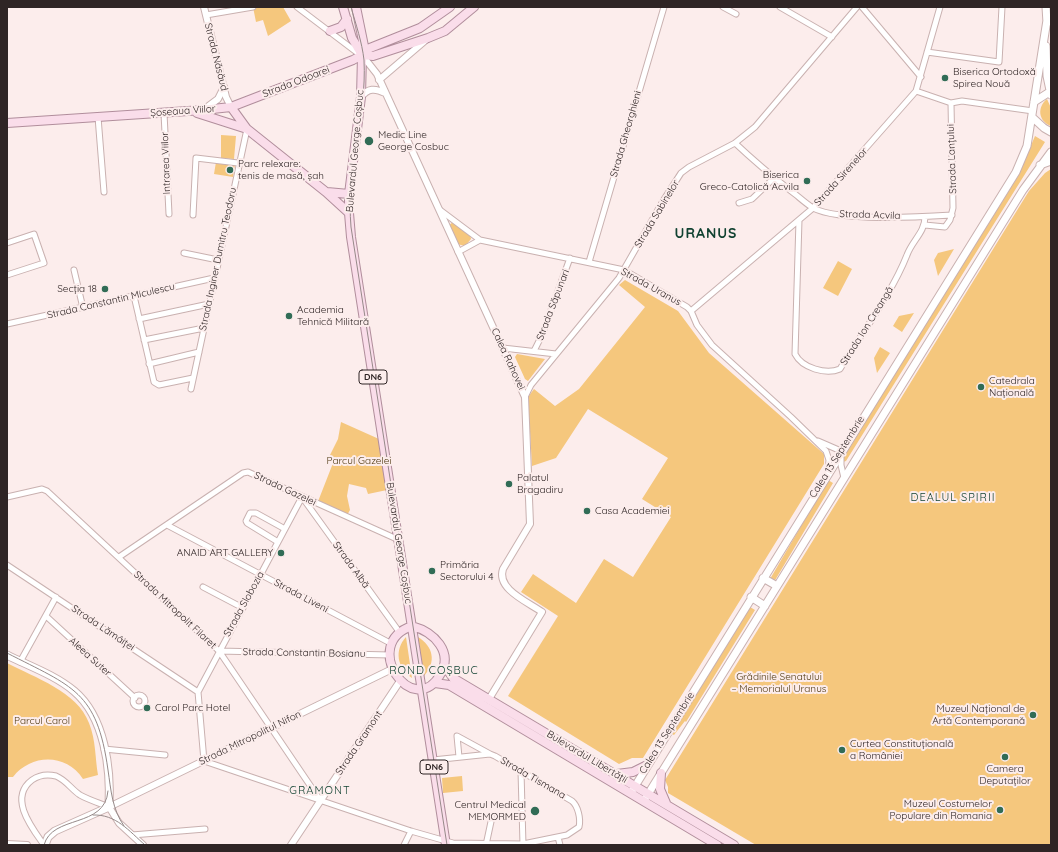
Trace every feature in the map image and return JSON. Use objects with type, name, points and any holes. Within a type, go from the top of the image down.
[{"type":"main road","name":"Calea Rahovei","points":[[343,7],[352,38],[362,55]]},
{"type":"main road","name":"DN6","points":[[356,7],[363,38],[364,48],[362,55]]},
{"type":"main road","points":[[362,55],[370,48],[420,28],[450,7]]},
{"type":"main road","points":[[362,55],[373,56],[428,38],[451,27],[474,7]]},
{"type":"main road","points":[[1034,102],[1050,92],[1046,68],[1046,7]]},
{"type":"main road","points":[[330,31],[341,28],[347,19]]},
{"type":"main road","points":[[1034,102],[1047,20]]},
{"type":"main road","name":"Bulevardul George Coșbuc","points":[[362,55],[361,97],[349,213],[354,258],[412,626]]},
{"type":"main road","name":"Strada Odoarei","points":[[231,107],[362,55]]},
{"type":"main road","name":"Calea 13 Septembrie","points":[[630,793],[841,451],[1016,172],[1027,146],[1034,102]]},
{"type":"main road","points":[[231,107],[247,129],[326,192],[349,213]]},
{"type":"main road","name":"Șoseaua Viilor","points":[[7,122],[164,113],[231,107]]},
{"type":"main road","points":[[192,111],[247,129]]},
{"type":"main road","points":[[1032,114],[1044,128],[1051,132]]},
{"type":"main road","name":"Calea 13 Septembrie","points":[[644,801],[844,478],[1040,166],[1051,152]]},
{"type":"main road","points":[[1040,166],[1051,161]]},
{"type":"main road","points":[[326,192],[350,194]]},
{"type":"main road","points":[[763,578],[777,586]]},
{"type":"main road","points":[[751,597],[765,606]]},
{"type":"main road","points":[[412,626],[430,633],[442,648],[444,665],[435,683],[422,690],[412,688],[400,681],[392,669],[390,655],[392,644],[400,633],[412,626]]},
{"type":"main road","name":"DN6","points":[[412,626],[445,844]]},
{"type":"main road","points":[[7,655],[62,683],[77,694],[95,720],[104,749],[110,790],[109,807],[55,831],[48,837],[44,845]]},
{"type":"main road","name":"Bulevardul Libertății","points":[[444,665],[453,678],[617,774],[734,845]]},
{"type":"main road","name":"Bulevardul Libertății","points":[[435,683],[449,685],[717,845]]},
{"type":"main road","points":[[617,774],[633,772],[647,765]]},
{"type":"main road","points":[[661,773],[660,792],[667,804]]},
{"type":"street","name":"Strada Năsăud","points":[[204,7],[224,87],[231,107]]},
{"type":"street","points":[[206,15],[253,7]]},
{"type":"street","points":[[297,7],[362,55]]},
{"type":"street","name":"Strada Gheorghieni","points":[[589,262],[664,7]]},
{"type":"street","points":[[723,7],[736,14]]},
{"type":"street","points":[[780,7],[832,37]]},
{"type":"street","name":"Strada Sabinelor","points":[[525,397],[531,385],[607,294],[624,270],[663,201],[681,173],[689,167],[735,143],[755,127],[857,7]]},
{"type":"street","points":[[862,7],[921,77]]},
{"type":"street","name":"Strada Sirenelor","points":[[691,311],[813,208],[916,92],[940,7]]},
{"type":"street","points":[[927,52],[999,62],[1002,7]]},
{"type":"street","points":[[379,80],[428,38]]},
{"type":"street","name":"Calea Rahovei","points":[[362,55],[373,67],[525,397],[530,524],[503,569],[502,577],[504,584],[509,589],[542,612],[489,699]]},
{"type":"street","points":[[203,110],[218,99],[224,87]]},
{"type":"street","points":[[361,97],[367,91],[372,89],[385,93]]},
{"type":"street","points":[[916,92],[951,103],[962,101],[1032,114]]},
{"type":"street","name":"Strada Lanțului","points":[[951,103],[954,208],[952,215]]},
{"type":"street","name":"Intrarea Viilor","points":[[164,113],[168,214]]},
{"type":"street","points":[[98,117],[104,192]]},
{"type":"street","name":"Strada Inginer Dumitru Teodoru","points":[[191,389],[238,163],[247,129]]},
{"type":"street","name":"Strada Acvila","points":[[735,143],[774,178],[813,208],[839,215],[925,217],[952,215]]},
{"type":"street","points":[[193,215],[196,158],[238,163]]},
{"type":"street","points":[[739,203],[752,199],[774,178]]},
{"type":"street","name":"Strada Uranus","points":[[439,209],[480,240],[624,270],[691,311],[697,325],[712,345],[826,451],[830,464],[828,473]]},
{"type":"street","points":[[925,217],[925,225],[942,228],[947,225],[952,215]]},
{"type":"street","name":"Strada Ion Creangă","points":[[799,220],[795,354],[801,363],[828,371],[840,369],[896,278],[905,262],[907,255],[925,225]]},
{"type":"street","points":[[7,243],[34,234],[44,263],[7,275]]},
{"type":"street","points":[[458,252],[480,240]]},
{"type":"street","points":[[184,253],[218,260]]},
{"type":"street","name":"Strada Săpunari","points":[[534,351],[542,335],[570,258]]},
{"type":"street","points":[[74,270],[84,308]]},
{"type":"street","name":"Strada Constantin Miculescu","points":[[7,324],[214,278]]},
{"type":"street","points":[[134,296],[153,380],[156,384],[193,378]]},
{"type":"street","points":[[139,319],[209,304]]},
{"type":"street","points":[[144,340],[204,328]]},
{"type":"street","points":[[503,348],[556,354]]},
{"type":"street","points":[[149,364],[199,352]]},
{"type":"street","name":"Strada Uranus","points":[[815,440],[841,451]]},
{"type":"street","points":[[841,451],[840,460],[844,478]]},
{"type":"street","name":"Strada Gazelei","points":[[119,557],[243,473],[248,472],[398,540]]},
{"type":"street","name":"Strada Mitropolit Filaret","points":[[7,497],[42,489],[47,491],[219,651],[320,800]]},
{"type":"street","name":"Strada Slobozia","points":[[198,692],[302,497]]},
{"type":"street","name":"Strada Albă","points":[[302,497],[400,633]]},
{"type":"street","points":[[278,542],[247,523],[246,521],[250,513],[256,514],[285,529]]},
{"type":"street","name":"Strada Liveni","points":[[167,524],[392,644]]},
{"type":"street","name":"Strada Lămâiței","points":[[7,565],[198,692]]},
{"type":"street","points":[[203,588],[243,608]]},
{"type":"street","points":[[20,662],[56,598]]},
{"type":"street","name":"Aleea Suter","points":[[46,616],[134,698]]},
{"type":"street","name":"Strada Constantin Bosianu","points":[[219,651],[390,655]]},
{"type":"street","name":"Strada Mitropolitul Nifon","points":[[109,807],[392,669]]},
{"type":"street","name":"Strada Gramont","points":[[291,845],[400,681]]},
{"type":"street","points":[[198,692],[204,761],[411,831],[445,844],[523,844],[558,837],[560,845]]},
{"type":"street","name":"Strada Tismana","points":[[459,757],[457,736],[572,801],[576,805],[580,822],[579,827],[569,834],[558,837]]},
{"type":"street","points":[[104,749],[164,755]]},
{"type":"street","name":"Strada Tismana","points":[[433,760],[490,754]]},
{"type":"street","points":[[521,771],[523,844]]},
{"type":"street","points":[[44,845],[31,827],[22,806],[25,788],[34,779],[45,775],[56,776],[80,795],[109,807],[119,823],[142,845]]},
{"type":"street","points":[[486,845],[492,817]]},
{"type":"street","points":[[132,835],[205,829]]},
{"type":"street","points":[[404,845],[411,831]]},
{"type":"street","points":[[7,844],[27,845]]},
{"type":"green space","points":[[236,7],[253,7],[236,9]]},
{"type":"green space","points":[[253,7],[283,7],[291,21],[268,36],[263,20],[256,22]]},
{"type":"green space","points":[[1047,99],[1051,108],[1051,126],[1043,121],[1040,114],[1040,110]]},
{"type":"green space","points":[[221,135],[236,136],[234,159],[221,158]]},
{"type":"green space","points":[[1035,136],[1045,142],[846,461],[843,462],[842,458],[1018,176]]},
{"type":"green space","points":[[216,162],[235,164],[233,177],[214,174]]},
{"type":"green space","name":"Grădinile Senatului – Memorialul Uranus","points":[[1051,169],[1051,845],[756,845],[668,793],[668,787],[665,780],[1029,191],[1045,173]]},
{"type":"green space","points":[[453,222],[470,234],[471,239],[465,246],[457,244],[448,226]]},
{"type":"green space","points":[[954,249],[938,276],[934,260],[938,253]]},
{"type":"green space","points":[[838,261],[852,269],[838,296],[823,288]]},
{"type":"green space","points":[[625,280],[678,311],[709,353],[824,454],[824,464],[643,758],[632,758],[619,764],[508,696],[558,616],[521,592],[533,574],[576,603],[604,559],[633,577],[671,517],[642,499],[668,458],[588,409],[556,458],[532,466],[528,397],[534,389],[555,406],[579,389],[645,307],[619,285]]},
{"type":"green space","points":[[914,313],[902,332],[893,326],[899,316]]},
{"type":"green space","points":[[880,347],[890,353],[877,373],[874,358]]},
{"type":"green space","points":[[517,354],[545,359],[528,381],[525,379],[515,357]]},
{"type":"green space","name":"Parcul Gazelei","points":[[341,422],[379,439],[387,490],[368,494],[366,488],[349,484],[347,496],[350,510],[346,517],[317,504],[335,458],[330,455],[338,439]]},
{"type":"green space","points":[[828,480],[833,483],[774,582],[770,579]]},
{"type":"green space","points":[[750,607],[755,610],[686,722],[685,721],[674,735],[672,734]]},
{"type":"green space","points":[[406,637],[412,678],[403,669],[399,659],[400,647]]},
{"type":"green space","points":[[418,637],[427,645],[432,655],[431,665],[424,676]]},
{"type":"green space","name":"Parcul Carol","points":[[7,663],[42,680],[75,702],[83,712],[91,729],[98,775],[83,779],[67,764],[48,760],[29,764],[20,769],[13,777],[7,777]]},
{"type":"green space","points":[[462,776],[463,791],[443,793],[442,778]]},
{"type":"tram line","points":[[351,7],[359,34],[364,60],[363,102],[351,185],[351,227],[447,845]]},
{"type":"tram line","points":[[7,653],[65,684],[89,707],[97,723],[103,744],[113,799],[117,813],[124,826]]},
{"type":"tram line","points":[[44,845],[49,835],[57,829],[89,817],[98,811],[105,803],[108,791]]},
{"type":"tram line","points":[[93,815],[109,817],[122,824],[145,845]]},
{"type":"place","name":"Biserica Ortodoxă Spirea Nouă","points":[[945,78]]},
{"type":"place","name":"Medic Line George Cosbuc","points":[[369,141]]},
{"type":"place","name":"Parc relexare: tenis de masă, șah","points":[[230,170]]},
{"type":"place","name":"Biserica Greco-Catolică Acvila","points":[[807,181]]},
{"type":"place","name":"Secția 18","points":[[105,289]]},
{"type":"place","name":"Academia Tehnică Militară","points":[[289,316]]},
{"type":"place","name":"Catedrala Națională","points":[[981,387]]},
{"type":"place","name":"Palatul Bragadiru","points":[[509,484]]},
{"type":"place","name":"Casa Academiei","points":[[587,511]]},
{"type":"place","name":"ANAID ART GALLERY","points":[[281,553]]},
{"type":"place","name":"Primăria Sectorului 4","points":[[432,571]]},
{"type":"place","name":"Carol Parc Hotel","points":[[147,708]]},
{"type":"place","name":"Muzeul Național de Artă Contemporană","points":[[1033,715]]},
{"type":"place","name":"Curtea Constituțională a României","points":[[842,750]]},
{"type":"place","name":"Camera Deputaților","points":[[1005,757]]},
{"type":"place","name":"Muzeul Costumelor Populare din Romania","points":[[1000,810]]},
{"type":"place","name":"Centrul Medical MEMORMED","points":[[535,811]]},
{"type":"district","name":"URANUS","points":[[706,234]]},
{"type":"district","name":"DEALUL SPIRII","points":[[953,498]]},
{"type":"district","name":"ROND COȘBUC","points":[[434,671]]},
{"type":"district","name":"GRAMONT","points":[[320,791]]}]
